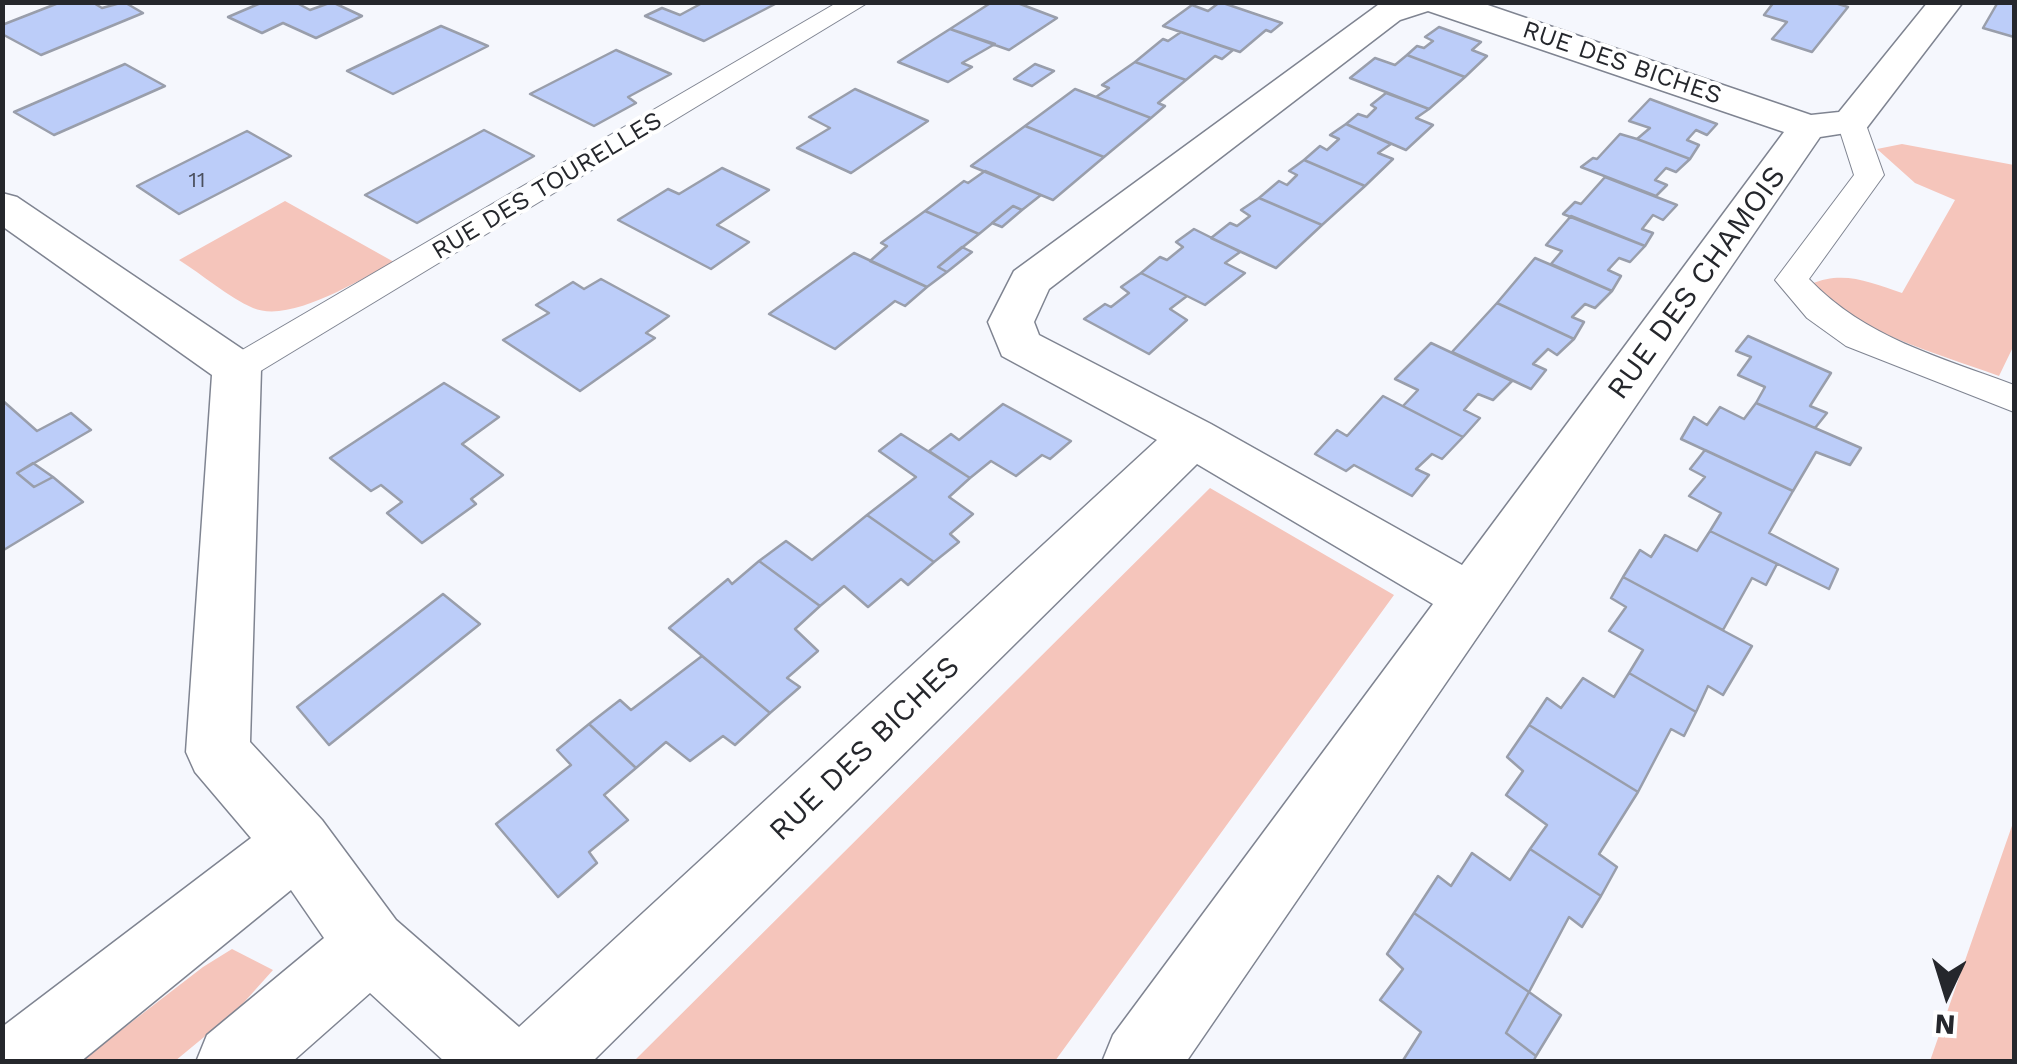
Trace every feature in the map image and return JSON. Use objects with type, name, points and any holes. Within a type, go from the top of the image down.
[{"type":"street","points":[[1422,2],[1406,4],[1388,13],[1030,280],[1011,322],[1018,345],[1192,437],[1471,598]]},
{"type":"street","name":"RUE DES BICHES","points":[[1434,2],[1830,124]]},
{"type":"street","name":"RUE DES CHAMOIS","points":[[1140,1062],[1471,598],[1830,124],[1946,2]]},
{"type":"street","points":[[2,206],[237,370],[218,752],[298,843],[371,945],[502,1062]]},
{"type":"street","name":"RUE DES BICHES","points":[[537,1062],[1192,437]]},
{"type":"street","points":[[19,1062],[298,843]]},
{"type":"street","points":[[234,1062],[371,945]]},
{"type":"lane","name":"RUE DES TOURELLES","points":[[237,370],[857,2]]},
{"type":"lane","points":[[1830,124],[1869,175],[1791,280],[1819,310],[1858,338],[2014,399]]},
{"type":"shaded area","points":[[1902,144],[2014,165],[2014,345],[1999,376],[1875,329],[1811,284],[1845,278],[1902,293],[1955,200],[1915,183],[1877,149]]},
{"type":"shaded area","points":[[285,201],[394,262],[305,305],[269,311],[244,303],[179,260]]},
{"type":"shaded area","points":[[1210,488],[1394,595],[1055,1061],[634,1061]]},
{"type":"shaded area","points":[[2014,820],[2014,1061],[1930,1061]]},
{"type":"shaded area","points":[[232,949],[273,970],[238,1009],[175,1061],[81,1061],[203,967]]},
{"type":"building","points":[[61,2],[92,2],[102,8],[124,2],[143,13],[41,55],[2,34],[2,25]]},
{"type":"building","points":[[263,2],[295,2],[310,10],[332,2],[362,16],[316,38],[283,23],[262,33],[228,17]]},
{"type":"building","points":[[704,2],[777,3],[704,41],[645,16],[662,8],[680,15]]},
{"type":"building","points":[[992,2],[1015,2],[1057,18],[1009,50],[950,29]]},
{"type":"building","points":[[1220,2],[1282,23],[1271,32],[1266,30],[1240,52],[1163,26],[1192,5],[1208,11]]},
{"type":"building","points":[[1774,2],[1832,2],[1848,7],[1812,52],[1772,39],[1787,22],[1764,15]]},
{"type":"building","points":[[1998,2],[2014,2],[2014,37],[1983,28]]},
{"type":"building","points":[[441,26],[488,46],[393,94],[347,71]]},
{"type":"building","points":[[1439,27],[1481,42],[1472,50],[1487,56],[1465,77],[1407,55],[1417,46],[1424,48],[1433,41],[1425,37]]},
{"type":"building","points":[[950,29],[995,44],[962,63],[972,67],[948,82],[898,62]]},
{"type":"building","points":[[1181,32],[1233,50],[1222,59],[1215,56],[1186,80],[1135,62],[1163,39],[1168,41]]},
{"type":"building","points":[[616,50],[671,74],[628,97],[636,103],[594,126],[530,94]]},
{"type":"building","points":[[1407,55],[1465,77],[1429,109],[1350,78],[1375,58],[1395,65]]},
{"type":"building","points":[[1135,62],[1186,80],[1158,103],[1165,106],[1151,118],[1096,97],[1109,88],[1102,85]]},
{"type":"building","points":[[125,64],[165,86],[54,135],[14,112]]},
{"type":"building","points":[[1035,64],[1054,71],[1032,86],[1014,79]]},
{"type":"building","points":[[855,89],[928,121],[851,173],[797,148],[830,128],[809,117]]},
{"type":"building","points":[[1075,89],[1151,118],[1104,157],[1025,126]]},
{"type":"building","points":[[1386,93],[1429,109],[1416,118],[1433,125],[1406,150],[1346,124],[1358,114],[1367,117],[1376,108],[1371,105]]},
{"type":"building","points":[[1650,99],[1717,124],[1707,135],[1696,130],[1687,140],[1699,145],[1690,159],[1637,139],[1650,128],[1629,121]]},
{"type":"building","points":[[1346,124],[1391,144],[1378,153],[1393,159],[1365,186],[1304,160],[1320,146],[1327,150],[1339,139],[1330,135]]},
{"type":"building","points":[[1025,126],[1104,157],[1053,200],[971,166]]},
{"type":"building","points":[[484,130],[534,156],[417,223],[365,195]]},
{"type":"building","points":[[247,131],[291,156],[179,214],[137,186]]},
{"type":"building","points":[[1620,134],[1690,159],[1676,172],[1666,168],[1655,180],[1667,185],[1656,196],[1581,167],[1597,159]]},
{"type":"building","points":[[1304,160],[1365,186],[1322,225],[1259,198],[1279,181],[1287,185],[1297,175],[1289,171]]},
{"type":"building","points":[[722,168],[769,190],[717,225],[749,242],[711,269],[618,220],[668,189],[679,194]]},
{"type":"building","points":[[985,171],[1041,195],[1022,210],[1013,206],[979,234],[925,211],[964,181],[968,183]]},
{"type":"building","points":[[1605,177],[1677,205],[1663,220],[1653,215],[1642,229],[1653,233],[1645,246],[1563,214],[1575,202],[1581,204]]},
{"type":"building","points":[[1259,198],[1322,225],[1276,268],[1211,238],[1230,223],[1237,226],[1250,216],[1241,210]]},
{"type":"building","points":[[1013,206],[1022,210],[1002,227],[992,223]]},
{"type":"building","points":[[925,211],[979,234],[938,267],[947,272],[927,287],[870,261],[887,246],[881,243]]},
{"type":"building","points":[[1571,216],[1645,246],[1630,262],[1619,258],[1608,270],[1621,276],[1612,291],[1551,264],[1562,251],[1546,245]]},
{"type":"building","points":[[1194,229],[1240,252],[1225,263],[1245,273],[1205,305],[1141,273],[1160,257],[1167,260],[1183,247],[1176,242]]},
{"type":"building","points":[[962,247],[972,252],[947,272],[938,267]]},
{"type":"building","points":[[854,253],[927,287],[905,306],[895,301],[835,349],[769,314]]},
{"type":"building","points":[[1535,258],[1612,291],[1595,308],[1585,304],[1572,317],[1584,322],[1574,339],[1497,303]]},
{"type":"building","points":[[1141,273],[1187,296],[1170,309],[1187,320],[1149,354],[1084,319],[1105,304],[1111,307],[1129,293],[1121,287]]},
{"type":"building","points":[[601,279],[669,316],[646,333],[655,338],[580,391],[503,340],[549,313],[536,305],[573,282],[584,289]]},
{"type":"building","points":[[1497,303],[1574,339],[1557,355],[1548,349],[1533,364],[1546,370],[1531,389],[1452,352]]},
{"type":"building","points":[[1748,336],[1831,373],[1810,406],[1827,413],[1815,428],[1756,403],[1765,387],[1738,375],[1751,357],[1736,351]]},
{"type":"building","points":[[1431,343],[1512,381],[1493,400],[1478,394],[1464,410],[1480,418],[1463,437],[1403,406],[1418,390],[1395,379]]},
{"type":"building","points":[[444,383],[499,417],[462,444],[503,475],[471,499],[476,504],[422,543],[387,513],[402,502],[381,485],[371,491],[330,458]]},
{"type":"building","points":[[1383,396],[1463,437],[1442,459],[1432,454],[1416,469],[1429,475],[1412,496],[1354,465],[1346,471],[1315,454],[1337,430],[1347,436]]},
{"type":"building","points":[[2,400],[37,431],[71,413],[91,430],[17,473],[34,487],[53,477],[83,502],[2,551]]},
{"type":"building","points":[[1756,403],[1861,448],[1850,465],[1816,452],[1793,491],[1681,439],[1694,417],[1707,425],[1720,407],[1744,419]]},
{"type":"building","points":[[1003,404],[1071,441],[1050,459],[1042,455],[1016,476],[991,461],[970,478],[929,451],[951,434],[959,440]]},
{"type":"building","points":[[901,434],[970,478],[949,497],[973,514],[950,534],[959,542],[934,562],[867,515],[916,477],[879,451]]},
{"type":"building","points":[[1705,450],[1793,491],[1769,533],[1838,569],[1829,589],[1710,531],[1721,513],[1689,496],[1705,477],[1690,469]]},
{"type":"building","points":[[33,463],[53,477],[34,487],[17,473]]},
{"type":"building","points":[[867,515],[934,562],[908,585],[901,579],[868,607],[844,586],[820,606],[759,561],[786,541],[812,560]]},
{"type":"building","points":[[1710,531],[1777,564],[1766,585],[1752,578],[1723,630],[1623,577],[1640,550],[1651,557],[1665,535],[1697,551]]},
{"type":"building","points":[[759,561],[820,606],[795,629],[818,651],[787,678],[800,687],[770,713],[669,628],[728,579],[732,584]]},
{"type":"building","points":[[1623,577],[1752,646],[1723,695],[1708,686],[1696,712],[1629,673],[1643,650],[1609,631],[1626,607],[1611,598]]},
{"type":"building","points":[[443,594],[480,624],[329,745],[297,707]]},
{"type":"building","points":[[702,656],[770,713],[735,745],[723,736],[690,761],[666,742],[636,768],[589,724],[620,700],[631,710]]},
{"type":"building","points":[[1629,673],[1696,712],[1684,736],[1671,729],[1638,792],[1529,725],[1547,698],[1561,708],[1583,678],[1614,697]]},
{"type":"building","points":[[589,724],[636,768],[604,795],[628,820],[589,852],[597,863],[558,897],[496,824],[571,765],[557,750]]},
{"type":"building","points":[[1529,725],[1638,792],[1599,854],[1617,867],[1601,896],[1530,849],[1547,825],[1506,795],[1523,771],[1507,757]]},
{"type":"building","points":[[1530,849],[1601,896],[1582,927],[1569,917],[1529,992],[1414,913],[1438,876],[1451,886],[1472,853],[1510,880]]},
{"type":"building","points":[[1414,913],[1529,992],[1506,1033],[1536,1056],[1533,1062],[1402,1062],[1421,1032],[1380,1000],[1403,969],[1387,954]]},
{"type":"building","points":[[1529,992],[1561,1015],[1536,1056],[1506,1033]]}]
